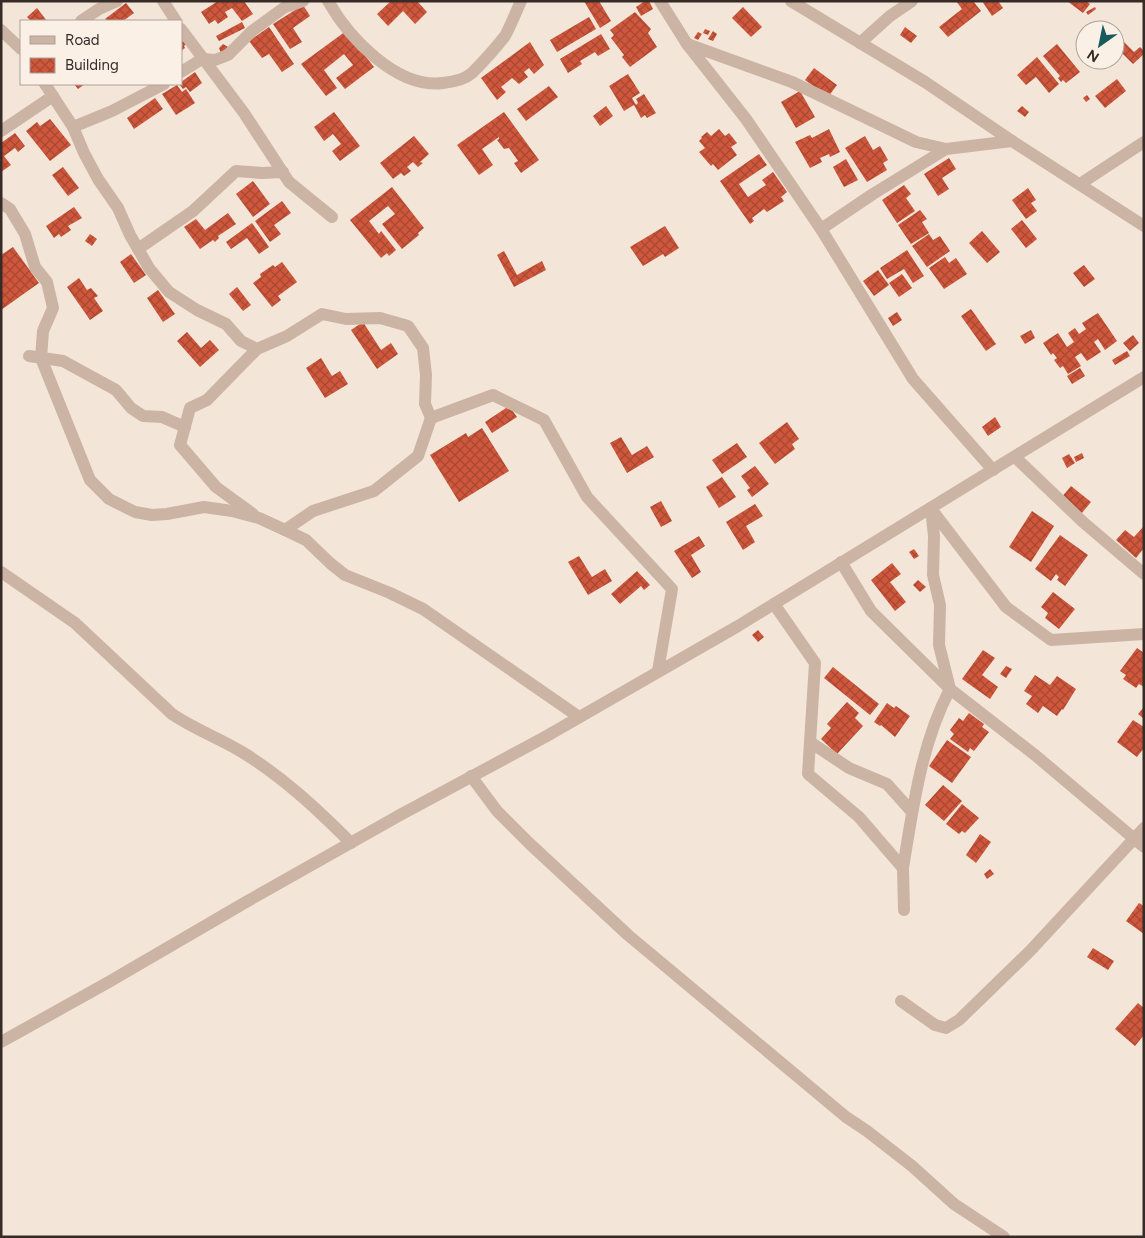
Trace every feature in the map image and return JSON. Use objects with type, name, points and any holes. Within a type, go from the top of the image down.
[{"type":"street","points":[[82,20],[99,9],[117,1]]},
{"type":"street","points":[[163,1],[175,20]]},
{"type":"street","points":[[182,71],[202,59],[215,60],[228,55],[252,30],[285,7],[303,1]]},
{"type":"street","points":[[328,1],[338,19],[375,59],[409,79],[433,85],[456,82],[471,74],[504,36],[522,1]]},
{"type":"street","points":[[660,1],[687,44],[746,119],[820,229],[913,379],[993,470]]},
{"type":"street","points":[[791,1],[925,82],[1144,226]]},
{"type":"street","points":[[860,43],[890,16],[912,1]]},
{"type":"street","points":[[1,30],[20,48]]},
{"type":"street","points":[[182,30],[244,113],[290,182],[332,217]]},
{"type":"street","points":[[687,44],[792,82],[916,142],[946,149],[1012,141]]},
{"type":"street","points":[[46,85],[73,127],[98,179],[118,208],[149,268],[169,292],[197,310],[226,324],[241,342],[258,348]]},
{"type":"street","points":[[73,127],[112,111],[162,85]]},
{"type":"street","points":[[1,131],[53,96]]},
{"type":"street","points":[[1080,184],[1144,142]]},
{"type":"street","points":[[820,229],[946,149]]},
{"type":"street","points":[[138,249],[193,211],[236,171],[283,172]]},
{"type":"street","points":[[1,203],[10,209],[25,234],[35,267],[47,282],[53,308],[35,357],[90,480],[109,499],[134,512],[152,515],[167,514],[204,507],[260,518]]},
{"type":"street","points":[[285,530],[313,511],[374,491],[418,456],[431,418],[425,404],[426,375],[423,348],[408,326],[380,318],[346,319],[322,314],[287,336],[258,348],[208,400],[190,408],[180,445],[216,487],[260,518],[285,530],[306,540],[330,563],[346,575],[423,609],[579,718]]},
{"type":"street","points":[[35,357],[63,361],[116,390],[131,408],[143,416],[162,417],[185,427]]},
{"type":"street","points":[[4,1036],[107,983],[351,843],[579,718],[774,604],[1144,377]]},
{"type":"street","points":[[431,418],[493,395],[544,420],[587,498],[672,589],[658,671]]},
{"type":"street","points":[[1015,457],[1083,522],[1144,574]]},
{"type":"street","points":[[931,508],[1006,607],[1051,640],[1144,634]]},
{"type":"street","points":[[904,910],[903,868],[916,790],[938,713],[950,690],[938,645],[940,605],[933,575],[934,536],[931,508]]},
{"type":"street","points":[[841,562],[871,611],[950,690],[1035,754],[1139,843]]},
{"type":"street","points":[[1,572],[75,623],[172,714],[190,726],[242,752],[277,775],[300,793],[351,843]]},
{"type":"street","points":[[774,604],[815,662],[808,774],[859,817],[903,868]]},
{"type":"street","points":[[810,742],[850,768],[887,784],[912,812]]},
{"type":"street","points":[[471,776],[497,811],[628,935],[846,1118],[867,1131],[912,1166],[954,1204],[1004,1237]]},
{"type":"street","points":[[901,1002],[935,1025],[946,1028],[959,1020],[1139,843],[1144,828]]},
{"type":"building","points":[[218,1],[244,1],[253,14],[242,21],[232,8],[225,12],[228,17],[218,24],[215,20],[209,24],[201,12]]},
{"type":"building","points":[[391,1],[417,1],[427,12],[415,24],[403,11],[388,26],[377,14]]},
{"type":"building","points":[[584,1],[599,1],[611,21],[600,28]]},
{"type":"building","points":[[645,1],[649,1],[653,9],[641,16],[636,7]]},
{"type":"building","points":[[956,1],[973,1],[981,11],[948,37],[939,27],[962,9]]},
{"type":"building","points":[[982,1],[998,1],[1003,8],[992,16]]},
{"type":"building","points":[[1067,1],[1086,1],[1090,4],[1083,13]]},
{"type":"building","points":[[126,3],[134,13],[124,20],[105,19]]},
{"type":"building","points":[[303,5],[310,16],[293,28],[302,42],[290,49],[273,24]]},
{"type":"building","points":[[743,7],[762,27],[751,37],[732,18]]},
{"type":"building","points":[[1095,7],[1096,9],[1088,15],[1086,12]]},
{"type":"building","points":[[37,8],[46,20],[30,20],[27,17]]},
{"type":"building","points":[[635,12],[651,29],[648,33],[657,47],[630,67],[622,57],[624,55],[611,38],[614,35],[610,30]]},
{"type":"building","points":[[589,17],[596,29],[557,52],[550,40]]},
{"type":"building","points":[[242,22],[245,28],[219,41],[216,36]]},
{"type":"building","points":[[269,27],[294,64],[282,72],[269,54],[262,58],[249,41]]},
{"type":"building","points":[[905,27],[917,36],[911,43],[900,35]]},
{"type":"building","points":[[705,29],[710,31],[708,35],[703,33]]},
{"type":"building","points":[[346,31],[374,67],[345,89],[336,78],[353,65],[344,54],[324,70],[337,88],[326,96],[301,64]]},
{"type":"building","points":[[713,31],[717,34],[713,41],[708,39]]},
{"type":"building","points":[[698,32],[702,34],[698,40],[694,38]]},
{"type":"building","points":[[601,34],[610,49],[598,56],[595,52],[580,61],[582,64],[568,73],[560,59]]},
{"type":"building","points":[[184,40],[186,44],[182,50],[182,41]]},
{"type":"building","points":[[530,42],[544,65],[534,74],[529,68],[524,72],[528,77],[519,84],[512,78],[501,87],[506,92],[497,100],[481,78]]},
{"type":"building","points":[[1125,43],[1134,52],[1140,47],[1144,51],[1144,54],[1133,64],[1125,56]]},
{"type":"building","points":[[223,44],[228,47],[221,53],[219,48]]},
{"type":"building","points":[[1057,44],[1075,66],[1075,70],[1080,72],[1066,83],[1063,80],[1061,82],[1058,78],[1060,76],[1043,56]]},
{"type":"building","points":[[1037,57],[1059,84],[1049,93],[1036,77],[1026,85],[1017,75]]},
{"type":"building","points":[[814,68],[837,85],[828,97],[805,80]]},
{"type":"building","points":[[195,72],[202,83],[190,92],[186,87],[183,89],[180,85],[182,85],[182,81]]},
{"type":"building","points":[[628,74],[640,93],[632,98],[636,105],[638,103],[636,99],[644,94],[656,113],[647,118],[645,115],[641,118],[634,105],[624,111],[609,86]]},
{"type":"building","points":[[1117,79],[1126,91],[1105,108],[1095,96]]},
{"type":"building","points":[[75,85],[84,85],[78,89]]},
{"type":"building","points":[[177,85],[182,92],[186,89],[195,103],[176,115],[162,94]]},
{"type":"building","points":[[549,86],[558,97],[526,121],[517,109]]},
{"type":"building","points":[[800,91],[815,117],[796,128],[781,102]]},
{"type":"building","points":[[1087,95],[1090,99],[1086,102],[1083,98]]},
{"type":"building","points":[[155,98],[163,109],[134,129],[127,118]]},
{"type":"building","points":[[606,106],[613,116],[600,126],[593,116]]},
{"type":"building","points":[[1022,106],[1029,112],[1025,117],[1017,111]]},
{"type":"building","points":[[334,112],[360,146],[340,161],[332,151],[341,144],[333,134],[324,141],[314,127]]},
{"type":"building","points":[[504,112],[539,160],[521,173],[514,163],[518,161],[509,148],[504,149],[497,140],[499,137],[482,149],[493,165],[479,175],[457,145]]},
{"type":"building","points":[[50,119],[71,145],[50,161],[26,131],[37,122],[40,126]]},
{"type":"building","points":[[719,129],[725,136],[729,133],[737,143],[731,147],[737,155],[718,170],[713,164],[711,166],[699,152],[705,148],[699,141],[707,132],[711,136]]},
{"type":"building","points":[[829,129],[840,152],[830,157],[829,154],[820,158],[822,162],[810,168],[795,142],[810,135],[812,138]]},
{"type":"building","points":[[15,133],[25,146],[18,152],[15,148],[4,156],[11,165],[1,172],[1,143]]},
{"type":"building","points":[[414,136],[429,154],[420,162],[423,163],[418,167],[413,162],[407,167],[411,171],[404,176],[401,173],[393,179],[380,163]]},
{"type":"building","points":[[865,136],[873,150],[880,146],[888,160],[883,163],[887,170],[867,182],[845,148]]},
{"type":"building","points":[[759,154],[767,165],[739,184],[748,197],[766,185],[762,180],[773,172],[787,192],[781,197],[784,201],[767,212],[764,209],[752,218],[754,221],[750,224],[720,181]]},
{"type":"building","points":[[949,158],[956,169],[942,178],[949,189],[938,196],[924,174]]},
{"type":"building","points":[[846,159],[858,180],[844,187],[833,167]]},
{"type":"building","points":[[63,167],[79,188],[68,196],[52,175]]},
{"type":"building","points":[[253,181],[270,204],[253,217],[236,194]]},
{"type":"building","points":[[904,185],[911,194],[906,198],[915,211],[897,223],[882,200]]},
{"type":"building","points":[[392,187],[424,228],[418,233],[419,235],[402,249],[382,224],[395,214],[388,206],[369,221],[379,234],[381,231],[396,250],[389,256],[387,253],[381,258],[350,220]]},
{"type":"building","points":[[1028,188],[1036,200],[1031,203],[1037,211],[1026,219],[1012,200]]},
{"type":"building","points":[[282,201],[291,213],[274,225],[281,234],[270,242],[255,221]]},
{"type":"building","points":[[74,207],[82,218],[68,226],[71,230],[61,237],[59,234],[54,238],[46,226]]},
{"type":"building","points":[[920,210],[927,219],[922,222],[929,233],[911,244],[898,225]]},
{"type":"building","points":[[228,213],[236,224],[218,236],[219,238],[215,242],[213,240],[200,249],[184,227],[196,219],[205,230]]},
{"type":"building","points":[[1022,220],[1037,239],[1026,248],[1011,229]]},
{"type":"building","points":[[252,223],[269,247],[259,254],[247,238],[231,249],[226,242]]},
{"type":"building","points":[[665,226],[679,248],[665,257],[663,254],[643,266],[630,247]]},
{"type":"building","points":[[982,231],[1000,252],[987,263],[969,243]]},
{"type":"building","points":[[90,234],[97,239],[92,246],[85,241]]},
{"type":"building","points":[[929,234],[933,240],[940,236],[950,251],[927,267],[912,246]]},
{"type":"building","points":[[13,247],[39,283],[1,310],[1,255]]},
{"type":"building","points":[[907,250],[924,276],[913,283],[904,269],[887,279],[880,268]]},
{"type":"building","points":[[504,251],[517,275],[542,261],[546,270],[514,287],[497,255]]},
{"type":"building","points":[[131,254],[146,275],[134,283],[120,262]]},
{"type":"building","points":[[945,257],[949,263],[956,258],[967,274],[944,289],[929,268]]},
{"type":"building","points":[[282,262],[297,282],[278,296],[281,300],[272,307],[253,283],[261,277],[260,274],[273,265],[275,267]]},
{"type":"building","points":[[1084,265],[1095,279],[1084,287],[1073,273]]},
{"type":"building","points":[[878,270],[889,285],[874,296],[863,281]]},
{"type":"building","points":[[902,274],[912,288],[899,297],[889,283]]},
{"type":"building","points":[[79,278],[87,290],[91,288],[98,296],[94,298],[103,311],[90,320],[67,287]]},
{"type":"building","points":[[237,287],[251,305],[243,311],[229,294]]},
{"type":"building","points":[[158,290],[175,314],[163,322],[147,298]]},
{"type":"building","points":[[971,309],[996,344],[986,351],[961,316]]},
{"type":"building","points":[[897,312],[902,320],[893,326],[888,318]]},
{"type":"building","points":[[1098,313],[1117,341],[1105,350],[1098,339],[1094,342],[1101,352],[1087,361],[1081,353],[1075,357],[1081,366],[1068,374],[1063,366],[1060,368],[1054,360],[1057,358],[1053,353],[1051,355],[1043,343],[1058,333],[1067,347],[1074,342],[1068,333],[1075,328],[1079,334],[1086,329],[1082,323]]},
{"type":"building","points":[[363,322],[381,350],[391,343],[398,354],[377,369],[351,330]]},
{"type":"building","points":[[1031,330],[1035,338],[1025,344],[1020,336]]},
{"type":"building","points":[[187,332],[201,348],[210,340],[219,350],[200,367],[177,341]]},
{"type":"building","points":[[1133,335],[1139,343],[1130,351],[1123,343]]},
{"type":"building","points":[[1127,351],[1130,356],[1115,365],[1112,360]]},
{"type":"building","points":[[321,358],[332,376],[340,371],[348,384],[325,398],[306,368]]},
{"type":"building","points":[[1080,368],[1085,376],[1072,384],[1067,376]]},
{"type":"building","points":[[509,406],[517,417],[492,433],[485,422]]},
{"type":"building","points":[[995,417],[1001,427],[988,436],[982,427]]},
{"type":"building","points":[[787,422],[799,439],[792,444],[795,449],[775,464],[759,443]]},
{"type":"building","points":[[482,428],[509,471],[459,502],[430,455],[466,433],[468,437]]},
{"type":"building","points":[[621,437],[632,455],[647,446],[654,457],[627,473],[610,443]]},
{"type":"building","points":[[737,443],[747,457],[722,474],[712,460]]},
{"type":"building","points":[[1082,453],[1084,458],[1076,462],[1074,457]]},
{"type":"building","points":[[1069,454],[1075,463],[1067,468],[1062,458]]},
{"type":"building","points":[[755,466],[769,484],[752,497],[747,490],[750,488],[741,476]]},
{"type":"building","points":[[722,477],[736,497],[719,508],[706,487]]},
{"type":"building","points":[[1071,486],[1091,502],[1081,514],[1061,498]]},
{"type":"building","points":[[661,501],[672,521],[661,527],[650,507]]},
{"type":"building","points":[[755,504],[763,516],[746,526],[755,542],[743,550],[726,522]]},
{"type":"building","points":[[1032,511],[1054,526],[1031,562],[1009,547]]},
{"type":"building","points":[[1144,526],[1144,548],[1136,558],[1116,540],[1125,530],[1134,537]]},
{"type":"building","points":[[1060,535],[1088,555],[1065,586],[1057,580],[1059,577],[1056,574],[1051,581],[1035,569]]},
{"type":"building","points":[[699,536],[705,546],[691,555],[701,572],[692,578],[674,551]]},
{"type":"building","points":[[914,549],[919,556],[914,559],[909,552]]},
{"type":"building","points":[[579,556],[592,577],[605,569],[612,581],[588,595],[568,562]]},
{"type":"building","points":[[892,563],[901,574],[890,582],[906,602],[895,611],[871,580]]},
{"type":"building","points":[[637,571],[650,585],[644,590],[641,586],[620,604],[611,594]]},
{"type":"building","points":[[918,580],[926,587],[920,592],[913,585]]},
{"type":"building","points":[[1053,592],[1075,609],[1059,629],[1045,618],[1048,613],[1041,607]]},
{"type":"building","points":[[758,630],[764,637],[758,642],[752,635]]},
{"type":"building","points":[[1137,648],[1144,653],[1144,687],[1139,684],[1136,688],[1123,679],[1126,675],[1120,671]]},
{"type":"building","points":[[983,650],[995,658],[982,675],[998,687],[990,699],[962,679]]},
{"type":"building","points":[[1006,666],[1012,669],[1006,678],[1000,674]]},
{"type":"building","points":[[833,667],[879,704],[870,715],[824,678]]},
{"type":"building","points":[[1035,675],[1050,685],[1057,676],[1076,689],[1057,716],[1043,706],[1038,713],[1026,704],[1032,696],[1024,691]]},
{"type":"building","points":[[847,702],[859,713],[855,718],[863,726],[837,754],[821,739],[831,728],[827,724]]},
{"type":"building","points":[[887,703],[894,708],[896,706],[910,716],[895,737],[881,725],[874,722]]},
{"type":"building","points":[[1144,707],[1144,719],[1138,714]]},
{"type":"building","points":[[969,713],[984,724],[982,727],[989,732],[974,751],[970,748],[968,752],[950,739],[954,734],[950,730],[959,718],[963,721]]},
{"type":"building","points":[[1133,720],[1144,727],[1144,748],[1137,757],[1117,742]]},
{"type":"building","points":[[947,740],[971,757],[952,783],[929,766]]},
{"type":"building","points":[[943,785],[962,801],[944,821],[925,805]]},
{"type":"building","points":[[962,804],[979,818],[965,833],[962,831],[959,834],[946,824]]},
{"type":"building","points":[[980,834],[991,842],[976,863],[966,855]]},
{"type":"building","points":[[990,869],[994,874],[987,879],[984,874]]},
{"type":"building","points":[[1139,903],[1144,906],[1144,934],[1126,921]]},
{"type":"building","points":[[1093,948],[1114,961],[1108,970],[1087,957]]},
{"type":"building","points":[[1138,1003],[1144,1008],[1144,1035],[1135,1046],[1115,1029]]}]
